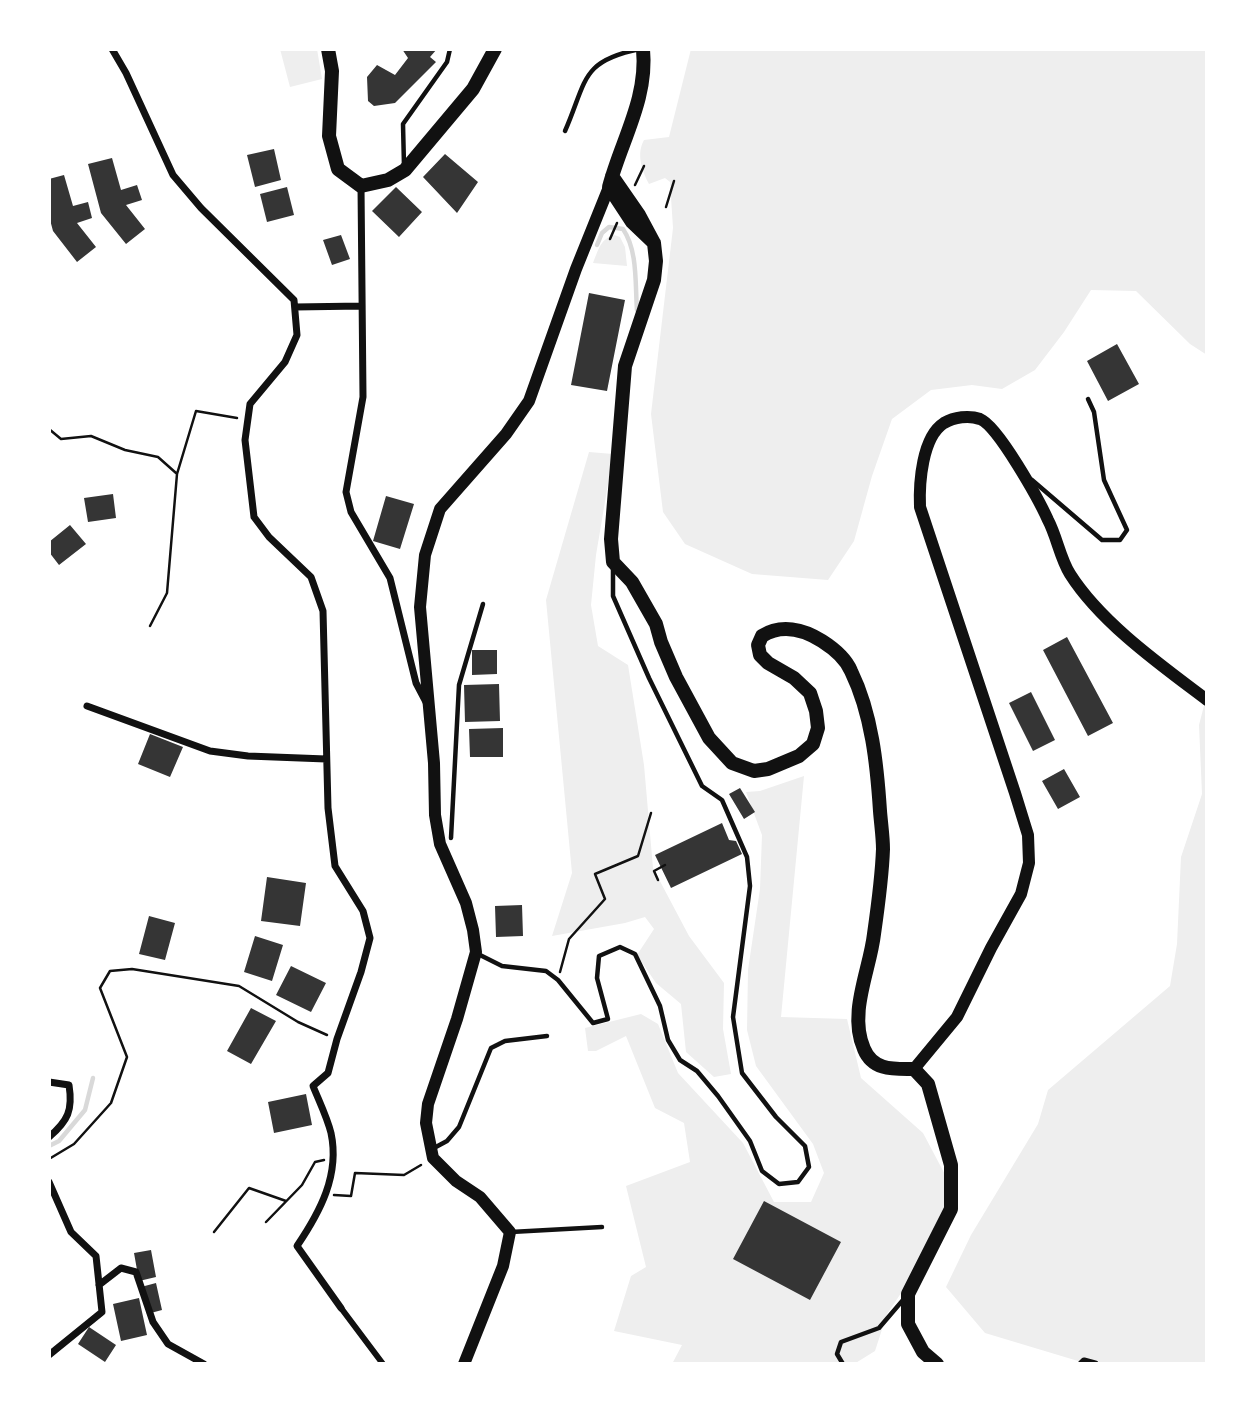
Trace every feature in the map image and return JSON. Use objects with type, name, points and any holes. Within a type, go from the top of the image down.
[{"type":"main road","points":[[328,49],[332,71],[329,136],[338,169],[361,186],[388,180],[405,170],[473,89],[495,49]]},
{"type":"main road","points":[[464,1364],[503,1266],[510,1232],[480,1197],[456,1181],[432,1154],[426,1123],[428,1104],[476,952],[466,903],[440,844],[435,815],[434,763],[419,607],[425,555],[440,509],[506,434],[529,401],[576,269],[628,137],[640,94],[642,49]]},
{"type":"main road","points":[[610,182],[639,215],[654,243],[656,261],[654,280],[625,366],[611,539],[613,562],[632,582],[656,624],[676,677],[709,737],[732,763],[754,771],[768,769],[799,755],[813,744],[817,737],[816,711],[810,693],[794,678],[763,659],[758,645],[762,636],[778,629],[806,633],[824,642],[851,669],[867,719],[877,764],[883,847],[874,937],[860,997],[859,1028],[864,1049],[873,1063],[889,1070],[914,1069],[957,1017],[1021,894],[1029,863],[1028,835],[920,507],[921,473],[926,452],[939,426],[949,419],[968,417],[981,419],[996,432],[1049,520],[1070,574],[1115,627],[1207,701]]},
{"type":"main road","points":[[914,1069],[928,1084],[951,1165],[951,1209],[908,1294],[908,1324],[923,1352],[937,1364]]},
{"type":"street","points":[[112,49],[126,73],[173,176],[201,208],[294,300],[297,335],[285,362],[250,404],[244,440],[254,517],[270,537],[311,577],[323,611],[328,808],[335,866],[363,911],[370,938],[328,1073],[313,1086],[330,1131],[334,1157],[326,1194],[316,1218],[297,1246],[383,1364]]},
{"type":"street","points":[[361,186],[363,397],[346,492],[351,512],[390,578],[416,683],[427,705]]},
{"type":"street","points":[[295,307],[362,306]]},
{"type":"street","points":[[87,706],[210,751],[248,756],[326,759]]},
{"type":"street","points":[[49,1082],[69,1085],[71,1100],[65,1124],[49,1137]]},
{"type":"street","points":[[49,1182],[71,1232],[96,1256],[102,1312],[49,1355]]},
{"type":"street","points":[[99,1285],[121,1268],[136,1272],[153,1322],[168,1344],[204,1364]]},
{"type":"street","points":[[1081,1364],[1084,1361],[1095,1364]]},
{"type":"lane","points":[[405,170],[403,124],[447,62],[450,49]]},
{"type":"lane","points":[[565,131],[587,76],[596,65],[617,54],[642,49]]},
{"type":"lane","points":[[1020,471],[1102,540],[1120,540],[1127,530],[1104,480],[1094,412],[1088,399]]},
{"type":"lane","points":[[476,952],[502,966],[546,971],[558,980],[593,1023],[608,1019],[597,978],[598,956],[620,947],[635,954],[660,1006],[668,1041],[680,1060],[697,1071],[718,1096],[750,1141],[762,1171],[779,1184],[798,1182],[809,1167],[805,1146],[776,1117],[741,1073],[733,1017],[750,886],[747,857],[722,800],[702,786],[649,678],[613,596],[613,562]]},
{"type":"lane","points":[[451,838],[459,685],[483,604]]},
{"type":"lane","points":[[432,1154],[459,1127],[492,1048],[505,1041],[547,1036]]},
{"type":"lane","points":[[510,1232],[602,1227]]},
{"type":"lane","points":[[843,1364],[837,1354],[841,1342],[879,1328],[908,1294]]},
{"type":"path","points":[[666,207],[674,181]]},
{"type":"path","points":[[150,626],[167,593],[177,474],[196,411],[247,420]]},
{"type":"path","points":[[49,429],[61,439],[90,436],[125,450],[158,457],[177,474]]},
{"type":"path","points":[[558,980],[569,939],[605,899],[595,874],[638,856],[651,813]]},
{"type":"path","points":[[658,880],[654,871],[665,865]]},
{"type":"path","points":[[49,1159],[74,1144],[111,1102],[127,1058],[100,988],[110,971],[132,969],[239,986],[298,1023],[337,1039]]},
{"type":"path","points":[[326,1194],[351,1196],[355,1173],[404,1175],[432,1154]]},
{"type":"path","points":[[266,1222],[303,1185],[315,1162],[334,1157]]},
{"type":"path","points":[[214,1232],[249,1188],[286,1201]]},
{"type":"shaded area","points":[[280,49],[317,49],[322,79],[290,87]]},
{"type":"shaded area","points":[[691,49],[1207,49],[1207,355],[1190,344],[1136,291],[1091,290],[1035,370],[1002,389],[972,385],[931,390],[892,419],[872,476],[854,541],[828,580],[752,574],[685,544],[663,512],[651,414],[673,228],[670,182],[665,178],[649,184],[640,157],[644,140],[669,137]]},
{"type":"shaded area","points":[[614,235],[620,237],[625,247],[627,266],[593,263],[603,242]]},
{"type":"shaded area","points":[[589,452],[613,454],[596,555],[591,605],[598,646],[628,665],[644,765],[653,868],[689,936],[724,983],[723,1029],[731,1074],[714,1077],[686,1052],[681,1004],[656,983],[637,955],[654,929],[645,917],[552,936],[572,873],[546,600]]},
{"type":"shaded area","points":[[1207,694],[1207,1364],[1088,1364],[985,1333],[946,1287],[971,1235],[1038,1124],[1048,1090],[1170,986],[1177,944],[1181,857],[1202,794],[1199,725]]},
{"type":"shaded area","points":[[804,776],[781,1017],[847,1019],[861,1078],[923,1133],[949,1182],[944,1229],[887,1314],[875,1351],[854,1364],[672,1364],[682,1345],[614,1331],[631,1276],[646,1267],[626,1186],[690,1162],[684,1123],[655,1108],[626,1036],[596,1051],[588,1051],[585,1028],[641,1014],[658,1024],[678,1073],[743,1143],[774,1202],[811,1202],[824,1173],[813,1144],[756,1066],[747,1030],[748,970],[760,889],[762,835],[746,792],[760,791]]},
{"type":"building","points":[[402,49],[437,49],[430,57],[436,62],[395,103],[374,106],[368,101],[367,77],[377,65],[395,75],[408,58]]},
{"type":"building","points":[[274,149],[281,180],[255,187],[247,155]]},
{"type":"building","points":[[445,154],[478,182],[457,213],[423,177]]},
{"type":"building","points":[[112,158],[121,190],[137,185],[142,200],[126,205],[145,229],[126,244],[101,213],[88,164]]},
{"type":"building","points":[[64,175],[73,206],[88,202],[92,218],[77,223],[96,247],[77,262],[53,231],[49,216],[49,179]]},
{"type":"building","points":[[287,187],[294,215],[267,222],[260,194]]},
{"type":"building","points":[[396,187],[422,212],[399,237],[372,211]]},
{"type":"building","points":[[341,235],[350,259],[332,265],[323,240]]},
{"type":"building","points":[[589,293],[625,300],[607,391],[571,385]]},
{"type":"building","points":[[1117,344],[1139,384],[1108,401],[1087,361]]},
{"type":"building","points":[[113,494],[116,518],[88,522],[84,498]]},
{"type":"building","points":[[386,496],[414,504],[400,549],[373,541]]},
{"type":"building","points":[[70,525],[86,544],[59,565],[49,552],[49,542]]},
{"type":"building","points":[[1067,637],[1113,723],[1088,736],[1043,650]]},
{"type":"building","points":[[472,650],[497,650],[497,674],[472,675]]},
{"type":"building","points":[[499,684],[500,721],[465,722],[464,685]]},
{"type":"building","points":[[1031,692],[1055,740],[1033,751],[1009,703]]},
{"type":"building","points":[[503,728],[503,757],[470,757],[469,729]]},
{"type":"building","points":[[150,734],[183,747],[170,777],[138,764]]},
{"type":"building","points":[[1064,769],[1080,797],[1058,809],[1042,781]]},
{"type":"building","points":[[740,788],[755,812],[744,819],[729,794]]},
{"type":"building","points":[[722,823],[729,840],[736,841],[742,854],[671,888],[655,855]]},
{"type":"building","points":[[267,877],[306,883],[300,926],[261,921]]},
{"type":"building","points":[[522,905],[523,936],[496,937],[495,906]]},
{"type":"building","points":[[149,916],[175,923],[165,960],[139,954]]},
{"type":"building","points":[[255,936],[283,945],[272,981],[244,972]]},
{"type":"building","points":[[291,966],[326,983],[311,1012],[276,995]]},
{"type":"building","points":[[251,1008],[276,1021],[251,1064],[227,1051]]},
{"type":"building","points":[[306,1094],[312,1125],[274,1133],[268,1102]]},
{"type":"building","points":[[764,1201],[841,1242],[810,1300],[733,1259]]},
{"type":"building","points":[[151,1250],[156,1277],[139,1281],[134,1253]]},
{"type":"building","points":[[156,1283],[162,1310],[147,1314],[141,1287]]},
{"type":"building","points":[[139,1298],[147,1335],[121,1341],[113,1304]]},
{"type":"building","points":[[89,1327],[116,1345],[105,1362],[78,1344]]},
{"type":"waterway","points":[[597,245],[602,233],[609,227],[623,229],[633,257],[637,310]]},
{"type":"waterway","points":[[49,1146],[59,1141],[85,1110],[93,1078]]}]
